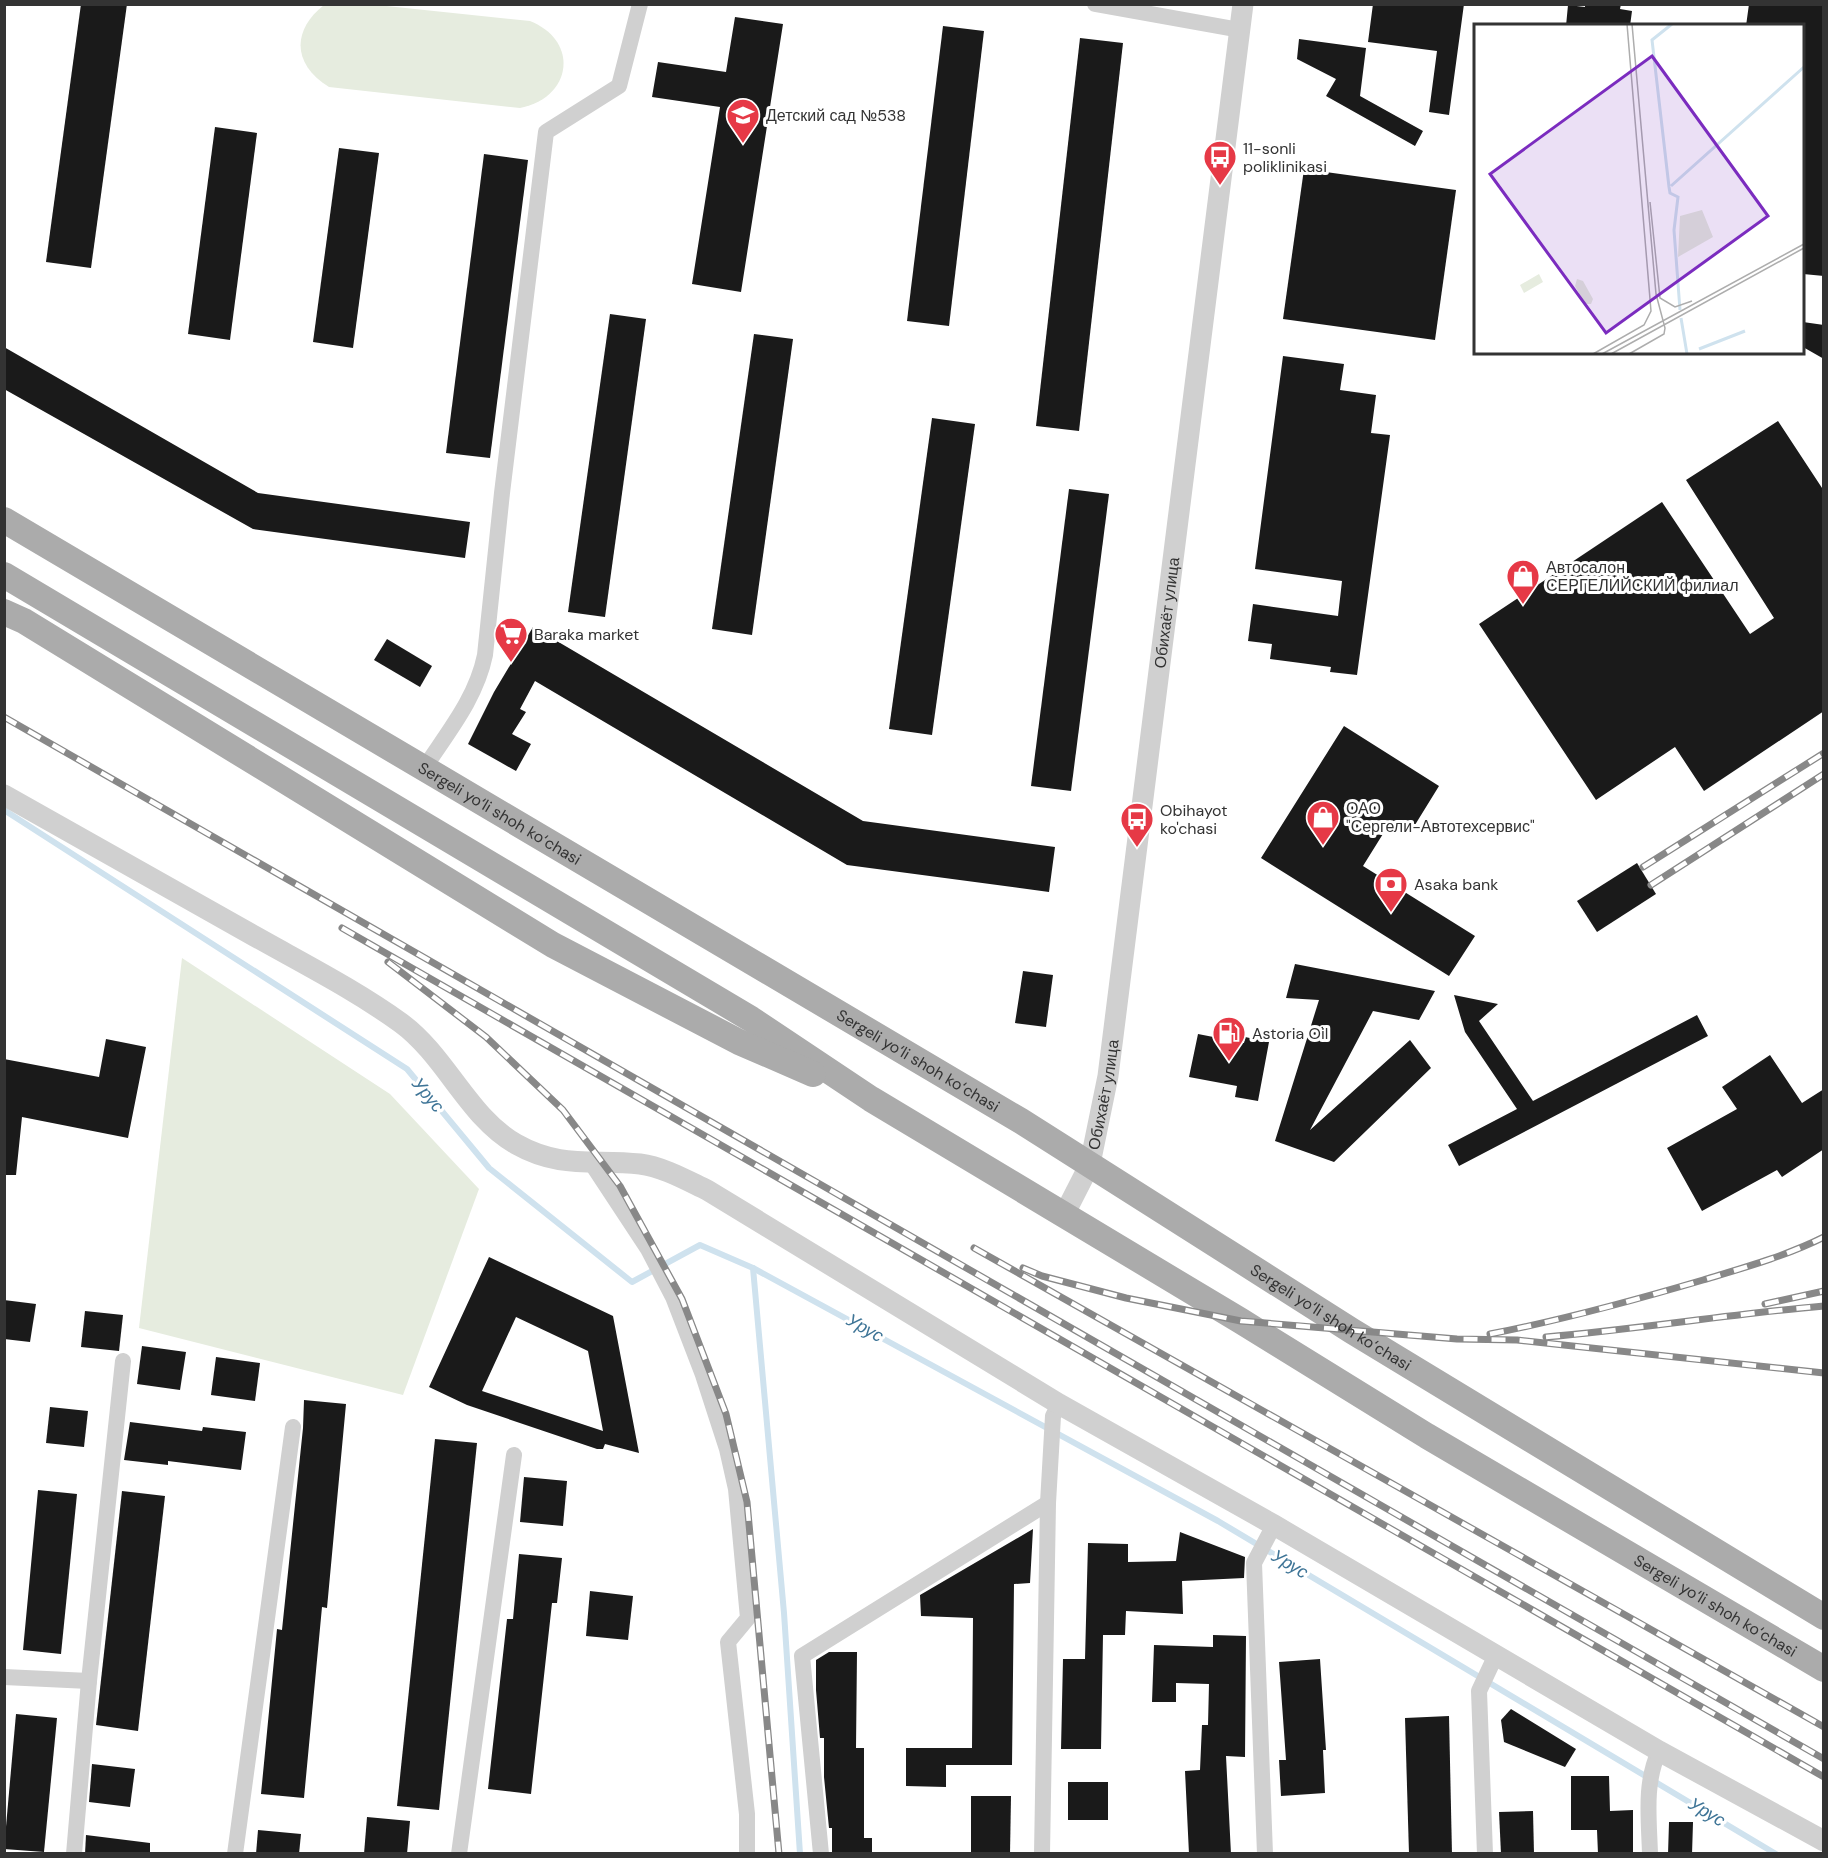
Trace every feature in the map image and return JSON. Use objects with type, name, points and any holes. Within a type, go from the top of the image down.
[{"type":"main road","name":"Sergeli yo‘li shoh ko‘chasi","points":[[4,520],[1090,1164],[1352,1331],[1824,1617]]},
{"type":"main road","name":"Sergeli yo‘li shoh ko‘chasi","points":[[4,575],[751,1019],[871,1099],[1427,1436],[1824,1669]]},
{"type":"main road","points":[[4,612],[24,621],[553,945],[739,1042],[871,1099]]},
{"type":"street","points":[[423,770],[469,701],[480,679],[485,655],[502,493],[546,132],[619,86],[640,4]]},
{"type":"street","points":[[1095,4],[1240,30]]},
{"type":"street","name":"Обихаёт улица","points":[[1064,1215],[1090,1164],[1106,1096],[1243,4]]},
{"type":"street","points":[[4,795],[321,974],[400,1023],[420,1038],[496,1129],[515,1144],[547,1158],[592,1164],[640,1164],[686,1180],[1056,1413],[1274,1525],[1495,1657],[1655,1760],[1824,1841]]},
{"type":"street","points":[[592,1164],[648,1249],[673,1297],[715,1408],[736,1490],[748,1618],[728,1642],[747,1814],[747,1854]]},
{"type":"street","points":[[74,1854],[89,1681],[123,1360]]},
{"type":"street","points":[[1042,1854],[1048,1503],[1056,1413]]},
{"type":"street","points":[[236,1854],[293,1427]]},
{"type":"street","points":[[459,1854],[514,1455]]},
{"type":"street","points":[[821,1854],[802,1656],[1048,1503]]},
{"type":"street","points":[[1265,1854],[1254,1563],[1274,1525]]},
{"type":"street","points":[[1485,1854],[1479,1691],[1495,1657]]},
{"type":"street","points":[[4,1677],[89,1681]]},
{"type":"street","points":[[1650,1854],[1648,1787],[1655,1760]]},
{"type":"shaded area","points":[[324,5],[377,5],[530,21],[546,30],[557,42],[563,55],[563,68],[559,81],[551,93],[537,102],[520,108],[329,87],[308,69],[301,48],[306,26],[313,15]]},
{"type":"shaded area","points":[[182,958],[390,1094],[479,1189],[403,1395],[139,1328]]},
{"type":"building","points":[[81,4],[127,4],[91,268],[46,262]]},
{"type":"building","points":[[1373,4],[1464,4],[1449,115],[1429,112],[1437,51],[1368,42]]},
{"type":"building","points":[[1585,4],[1621,4],[1620,9],[1632,11],[1630,24],[1566,24],[1568,5],[1585,7]]},
{"type":"building","points":[[1749,4],[1824,4],[1824,276],[1804,274],[1804,24],[1746,24]]},
{"type":"building","points":[[735,17],[783,24],[741,292],[692,284],[720,107],[652,97],[658,62],[726,72]]},
{"type":"building","points":[[943,26],[984,31],[949,326],[907,321]]},
{"type":"building","points":[[1080,38],[1123,43],[1079,431],[1036,426]]},
{"type":"building","points":[[1299,39],[1366,48],[1360,96],[1423,131],[1415,146],[1326,96],[1336,79],[1297,59]]},
{"type":"building","points":[[215,127],[257,133],[230,340],[188,334]]},
{"type":"building","points":[[339,148],[379,153],[353,348],[313,342]]},
{"type":"building","points":[[484,154],[528,160],[490,458],[446,453]]},
{"type":"building","points":[[1304,169],[1456,190],[1435,340],[1283,319]]},
{"type":"building","points":[[610,314],[646,319],[605,617],[568,612]]},
{"type":"building","points":[[1804,322],[1824,325],[1824,359],[1804,348]]},
{"type":"building","points":[[754,334],[793,339],[752,635],[712,629]]},
{"type":"building","points":[[4,347],[258,493],[470,522],[465,558],[253,529],[4,389]]},
{"type":"building","points":[[1283,356],[1344,364],[1340,390],[1376,395],[1371,433],[1390,435],[1357,675],[1330,672],[1331,667],[1270,659],[1272,644],[1248,641],[1253,604],[1338,616],[1342,581],[1255,569]]},
{"type":"building","points":[[932,418],[975,424],[932,735],[889,729]]},
{"type":"building","points":[[1778,421],[1824,491],[1824,711],[1704,791],[1675,747],[1596,800],[1479,624],[1662,502],[1750,634],[1774,618],[1686,480]]},
{"type":"building","points":[[1069,489],[1109,494],[1071,791],[1031,786]]},
{"type":"building","points":[[533,627],[863,821],[1055,847],[1049,892],[847,865],[535,681],[520,709],[526,712],[512,734],[531,744],[516,771],[468,744],[494,692]]},
{"type":"building","points":[[387,639],[432,666],[420,687],[374,660]]},
{"type":"building","name":"ОАО \"Сергели-Автотехсервис\"","points":[[1344,726],[1439,786],[1410,833],[1391,821],[1363,866],[1475,936],[1449,976],[1261,858]]},
{"type":"building","points":[[1637,863],[1656,894],[1597,932],[1577,901]]},
{"type":"building","points":[[1295,964],[1435,991],[1419,1020],[1373,1011],[1310,1130],[1410,1040],[1431,1068],[1334,1162],[1275,1141],[1319,1000],[1286,998]]},
{"type":"building","points":[[1023,971],[1053,975],[1046,1027],[1015,1023]]},
{"type":"building","points":[[1454,995],[1498,1004],[1479,1021],[1533,1101],[1697,1015],[1708,1036],[1459,1166],[1448,1145],[1517,1109],[1465,1032]]},
{"type":"building","name":"Astoria Oil","points":[[1198,1034],[1244,1043],[1245,1037],[1269,1042],[1258,1101],[1235,1097],[1237,1086],[1189,1077]]},
{"type":"building","points":[[106,1039],[146,1047],[128,1138],[22,1117],[16,1175],[4,1175],[4,1059],[99,1077]]},
{"type":"building","points":[[1770,1055],[1802,1103],[1824,1089],[1824,1149],[1782,1177],[1777,1170],[1702,1211],[1667,1148],[1737,1109],[1722,1087]]},
{"type":"building","points":[[489,1257],[613,1316],[639,1453],[605,1444],[603,1449],[597,1449],[467,1405],[429,1387]],"holes":[[[516,1317],[588,1351],[603,1431],[482,1391]]]},
{"type":"building","points":[[4,1300],[36,1304],[30,1342],[4,1339]]},
{"type":"building","points":[[85,1311],[123,1315],[119,1351],[81,1347]]},
{"type":"building","points":[[142,1346],[186,1352],[180,1390],[137,1384]]},
{"type":"building","points":[[216,1357],[260,1363],[255,1401],[211,1395]]},
{"type":"building","points":[[304,1400],[346,1404],[327,1608],[322,1607],[304,1798],[261,1794],[277,1629],[282,1630]]},
{"type":"building","points":[[50,1407],[88,1411],[84,1447],[46,1443]]},
{"type":"building","points":[[130,1422],[202,1431],[203,1427],[246,1432],[241,1470],[168,1461],[168,1465],[124,1460]]},
{"type":"building","points":[[435,1439],[477,1443],[439,1810],[397,1806]]},
{"type":"building","points":[[524,1477],[567,1481],[563,1526],[520,1522]]},
{"type":"building","points":[[38,1490],[77,1494],[61,1654],[23,1650]]},
{"type":"building","points":[[122,1491],[165,1496],[138,1731],[96,1725]]},
{"type":"building","points":[[1033,1529],[1030,1583],[1014,1584],[1012,1765],[946,1765],[946,1787],[906,1786],[906,1748],[972,1748],[973,1618],[921,1616],[920,1595]]},
{"type":"building","points":[[1180,1532],[1245,1557],[1244,1578],[1182,1581],[1183,1614],[1126,1611],[1125,1635],[1103,1635],[1101,1749],[1061,1749],[1063,1659],[1085,1659],[1088,1543],[1128,1544],[1128,1562],[1176,1561]]},
{"type":"building","points":[[519,1554],[562,1558],[557,1603],[552,1603],[531,1794],[488,1789],[507,1619],[513,1619]]},
{"type":"building","points":[[590,1591],[633,1596],[628,1640],[586,1636]]},
{"type":"building","points":[[1213,1635],[1246,1636],[1245,1757],[1226,1756],[1231,1854],[1189,1854],[1185,1771],[1200,1770],[1202,1725],[1208,1725],[1209,1684],[1176,1683],[1176,1702],[1152,1702],[1154,1645],[1213,1647]]},
{"type":"building","points":[[829,1652],[857,1652],[856,1748],[864,1748],[864,1838],[872,1838],[872,1854],[832,1854],[832,1828],[829,1828],[824,1777],[824,1738],[820,1738],[816,1690],[816,1660]]},
{"type":"building","points":[[1320,1659],[1326,1750],[1323,1750],[1325,1793],[1281,1796],[1279,1760],[1286,1760],[1279,1662]]},
{"type":"building","points":[[1511,1709],[1576,1749],[1565,1767],[1504,1742],[1501,1720]]},
{"type":"building","points":[[16,1714],[57,1718],[44,1852],[4,1849]]},
{"type":"building","points":[[1449,1716],[1452,1854],[1409,1854],[1405,1718]]},
{"type":"building","points":[[92,1764],[135,1769],[130,1807],[89,1802]]},
{"type":"building","points":[[1571,1776],[1609,1776],[1610,1811],[1633,1810],[1633,1854],[1598,1854],[1597,1830],[1571,1830]]},
{"type":"building","points":[[1068,1782],[1108,1782],[1108,1820],[1068,1820]]},
{"type":"building","points":[[971,1796],[1011,1796],[1010,1854],[971,1854]]},
{"type":"building","points":[[1533,1811],[1534,1854],[1501,1854],[1499,1812]]},
{"type":"building","points":[[367,1817],[410,1821],[407,1854],[364,1854]]},
{"type":"building","points":[[1669,1822],[1693,1822],[1692,1854],[1668,1854]]},
{"type":"building","points":[[258,1830],[301,1834],[299,1854],[256,1854]]},
{"type":"building","points":[[86,1835],[150,1843],[150,1854],[85,1854]]},
{"type":"waterway","name":"Урус","points":[[4,810],[407,1069],[489,1168],[632,1282],[700,1245],[753,1268],[1218,1521],[1776,1854]]},
{"type":"waterway","points":[[753,1268],[784,1613],[800,1854]]},
{"type":"railway","points":[[4,717],[1824,1759]]},
{"type":"railway","points":[[1643,867],[1824,753]]},
{"type":"railway","points":[[1651,885],[1824,774]]},
{"type":"railway","points":[[342,928],[1824,1777]]},
{"type":"railway","points":[[388,962],[486,1037],[563,1110],[620,1186],[682,1299],[726,1414],[747,1502],[779,1854]]},
{"type":"railway","points":[[1490,1334],[1623,1303],[1676,1288],[1764,1261],[1824,1237]]},
{"type":"railway","points":[[974,1248],[1824,1727]]},
{"type":"railway","points":[[1023,1268],[1042,1276],[1126,1298],[1241,1321],[1457,1339],[1517,1340],[1824,1373]]},
{"type":"railway","points":[[1765,1304],[1824,1291]]},
{"type":"railway","points":[[1546,1337],[1824,1306]]},
{"type":"place","name":"Детский сад №538","points":[[743,144]]},
{"type":"place","name":"11-sonli poliklinikasi","points":[[1220,186]]},
{"type":"place","name":"Автосалон СЕРГЕЛИЙСКИЙ филиал","points":[[1523,605]]},
{"type":"place","name":"Baraka market","points":[[511,663]]},
{"type":"place","name":"ОАО \"Сергели-Автотехсервис\"","points":[[1323,846]]},
{"type":"place","name":"Obihayot ko'chasi","points":[[1137,848]]},
{"type":"place","name":"Asaka bank","points":[[1391,913]]},
{"type":"place","name":"Astoria Oil","points":[[1229,1062]]}]
